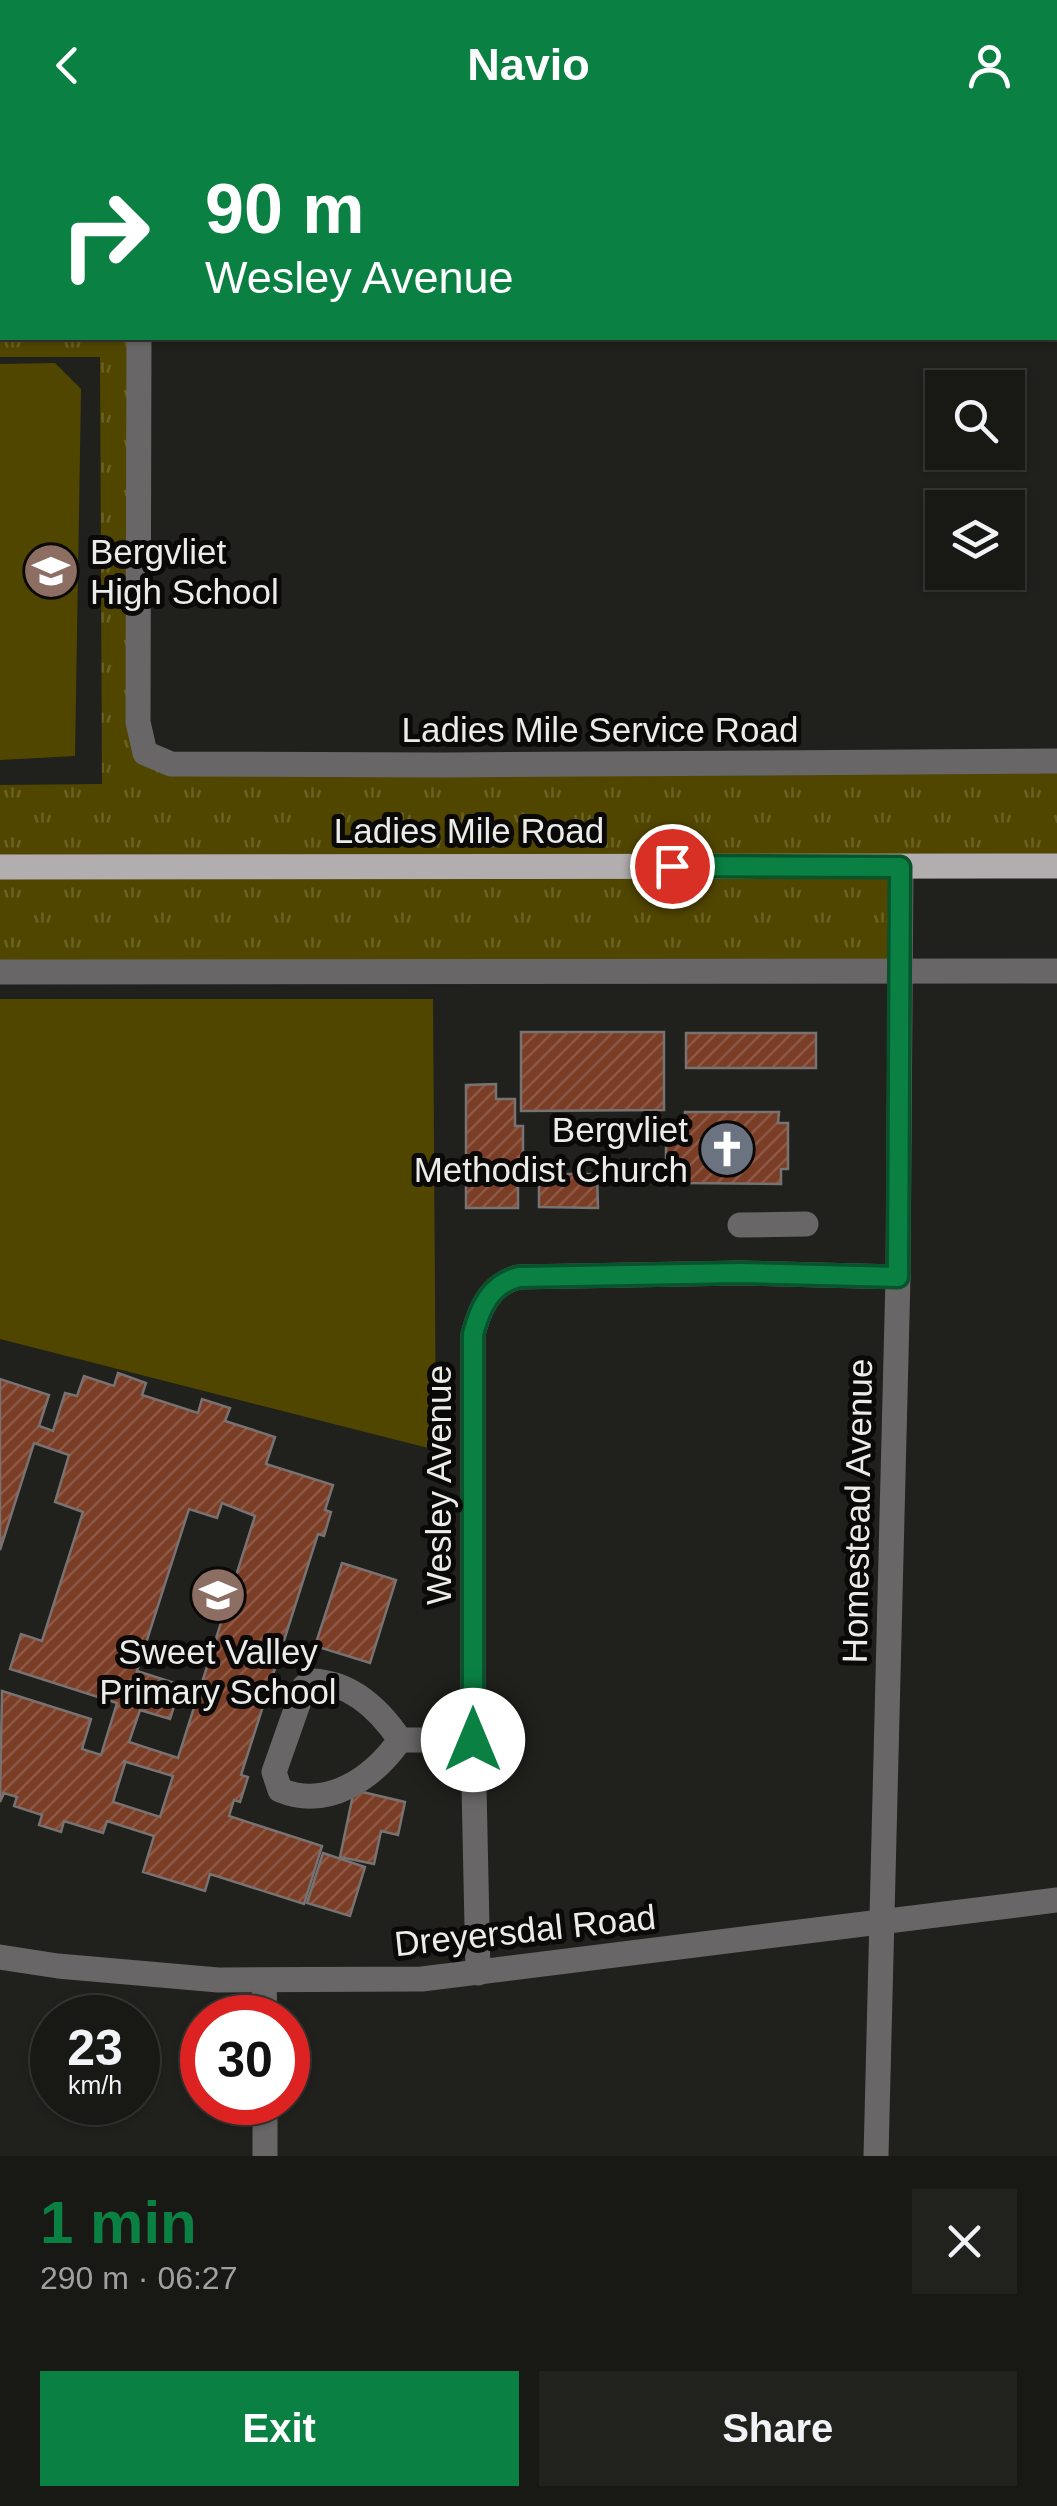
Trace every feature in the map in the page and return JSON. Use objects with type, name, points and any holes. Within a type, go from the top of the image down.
[{"type":"main road","name":"Ladies Mile Road","points":[[0,867],[1057,866]]},
{"type":"street","name":"Ladies Mile Service Road","points":[[140,340],[138,722],[145,753],[171,764],[1057,760]]},
{"type":"street","name":"Homestead Avenue","points":[[876,2156],[898,1277],[900,867]]},
{"type":"street","points":[[0,972],[1057,971]]},
{"type":"street","points":[[740,1225],[806,1224]]},
{"type":"street","name":"Wesley Avenue","points":[[478,1973],[473,1740],[473,1334],[486,1300],[507,1280],[519,1277],[740,1273],[898,1277]]},
{"type":"street","points":[[313,1680],[365,1700],[385,1718],[400,1740],[373,1773],[335,1791],[294,1796],[275,1783],[274,1772],[304,1687],[313,1680]]},
{"type":"street","points":[[400,1740],[473,1740]]},
{"type":"street","name":"Dreyersdal Road","points":[[0,1957],[58,1966],[264,1982],[362,1982],[478,1973],[1057,1900]]},
{"type":"street","points":[[264,1982],[264,1995]]},
{"type":"street","points":[[265,2125],[265,2156]]},
{"type":"green space","points":[[0,340],[139,340],[145,753],[1057,761],[1057,866],[901,867],[900,972],[0,972],[0,785],[102,784],[100,357],[0,357]]},
{"type":"green space","name":"Bergvliet High School","points":[[55,363],[81,389],[75,756],[0,760],[0,364]]},
{"type":"green space","points":[[0,999],[433,999],[436,1450],[0,1339]]},
{"type":"building","points":[[521,1032],[664,1032],[664,1110],[521,1111]]},
{"type":"building","points":[[686,1033],[816,1033],[816,1068],[686,1068]]},
{"type":"building","points":[[496,1084],[496,1099],[515,1099],[515,1126],[523,1126],[518,1208],[466,1208],[466,1085]]},
{"type":"building","name":"Bergvliet Methodist Church","points":[[685,1112],[779,1112],[778,1123],[788,1123],[788,1169],[781,1169],[781,1184],[682,1183],[683,1162],[666,1162],[666,1130],[684,1130]]},
{"type":"building","points":[[539,1174],[597,1174],[598,1208],[539,1207]]},
{"type":"building","points":[[118,1373],[146,1383],[142,1395],[198,1413],[202,1399],[230,1408],[225,1421],[275,1437],[266,1464],[333,1485],[325,1510],[331,1512],[324,1536],[318,1534],[241,1775],[248,1777],[240,1802],[234,1800],[229,1816],[322,1846],[304,1904],[210,1874],[205,1891],[143,1872],[154,1836],[107,1821],[103,1833],[64,1821],[61,1832],[39,1825],[42,1815],[14,1806],[17,1797],[4,1793],[0,1802],[2,1691],[91,1719],[82,1749],[101,1755],[117,1703],[10,1669],[21,1634],[42,1641],[83,1512],[55,1502],[69,1455],[34,1443],[0,1550],[0,1379],[49,1395],[39,1426],[53,1431],[65,1393],[77,1396],[84,1376],[114,1386]],"holes":[[[222,1503],[255,1516],[178,1758],[129,1742],[140,1710],[170,1719],[181,1685],[137,1671],[189,1509],[217,1518]],[[123,1761],[173,1776],[160,1817],[113,1802]]]},
{"type":"building","points":[[342,1563],[396,1580],[370,1663],[315,1646]]},
{"type":"building","points":[[354,1790],[405,1802],[398,1835],[381,1831],[374,1864],[340,1857]]},
{"type":"building","points":[[323,1853],[365,1867],[350,1916],[307,1903]]},
{"type":"place","name":"Bergvliet High School","points":[[51,571]]},
{"type":"place","name":"Bergvliet Methodist Church","points":[[727,1149]]},
{"type":"place","name":"Sweet Valley Primary School","points":[[218,1595]]},
{"type":"route","points":[[473,1740],[473,1334],[478,1316],[494,1290],[519,1277],[740,1273],[898,1277],[900,867],[672,866]]}]
